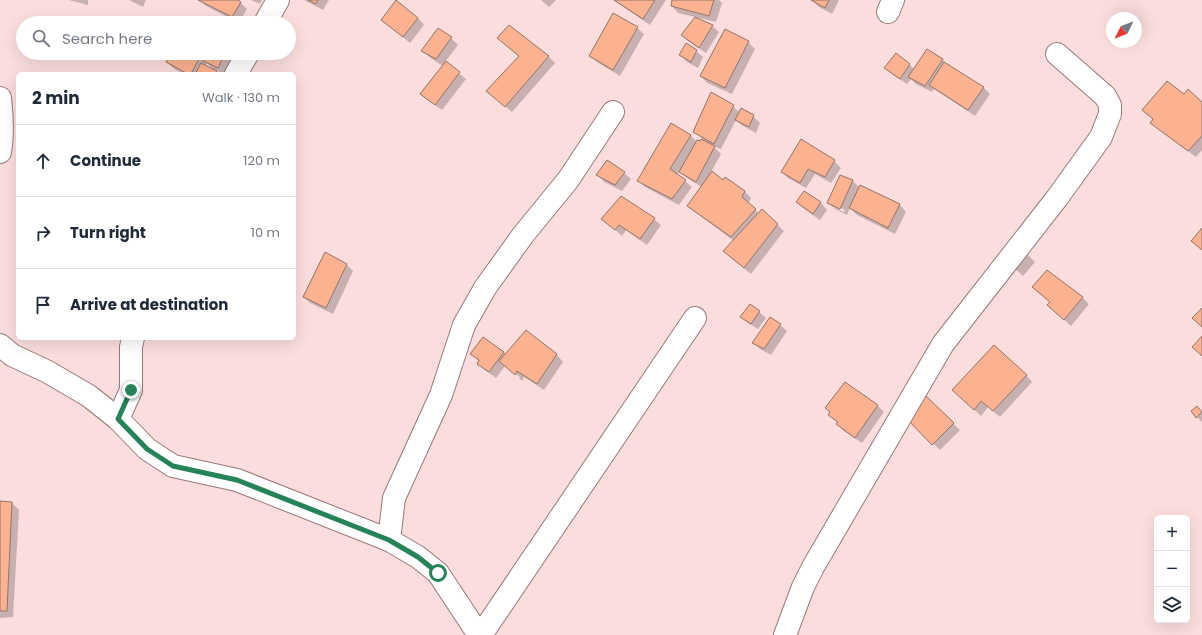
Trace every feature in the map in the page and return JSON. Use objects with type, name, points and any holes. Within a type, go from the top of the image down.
[{"type":"street","points":[[269,16],[278,0]]},
{"type":"street","points":[[785,635],[813,567],[943,344],[1057,198],[1101,137],[1110,114],[1110,105],[1108,100],[1057,54]]},
{"type":"street","points":[[237,72],[244,60]]},
{"type":"street","points":[[0,98],[0,152]]},
{"type":"street","points":[[389,540],[394,498],[441,395],[464,325],[485,288],[523,234],[568,180],[613,112]]},
{"type":"street","points":[[0,345],[12,355],[48,372],[89,396],[118,419],[147,449],[173,466],[237,480],[389,540],[418,557],[438,573],[480,635],[695,318]]},
{"type":"street","points":[[118,419],[131,390],[131,347],[133,340]]},
{"type":"building","points":[[198,0],[238,0],[241,2],[233,16]]},
{"type":"building","points":[[308,0],[318,0],[316,4]]},
{"type":"building","points":[[396,0],[418,18],[403,37],[381,20]]},
{"type":"building","points":[[614,0],[655,0],[643,19]]},
{"type":"building","points":[[672,0],[714,0],[709,16],[671,6]]},
{"type":"building","points":[[811,0],[829,0],[825,8]]},
{"type":"building","points":[[613,13],[638,27],[613,70],[589,56]]},
{"type":"building","points":[[695,17],[713,25],[699,48],[681,35]]},
{"type":"building","points":[[509,25],[549,56],[505,107],[486,91],[519,56],[497,38]]},
{"type":"building","points":[[438,28],[452,37],[436,59],[421,51]]},
{"type":"building","points":[[725,29],[749,41],[725,88],[700,76]]},
{"type":"building","points":[[686,43],[697,50],[691,62],[679,55]]},
{"type":"building","points":[[927,49],[943,59],[925,86],[908,77]]},
{"type":"building","points":[[896,53],[910,64],[900,79],[884,68]]},
{"type":"building","points":[[167,60],[198,60],[192,72],[184,72],[166,62]]},
{"type":"building","points":[[204,60],[222,60],[218,68]]},
{"type":"building","points":[[446,61],[460,72],[435,105],[420,94]]},
{"type":"building","points":[[944,62],[984,87],[968,110],[929,85]]},
{"type":"building","points":[[201,63],[217,71],[217,72],[196,72]]},
{"type":"building","points":[[1167,81],[1184,94],[1188,89],[1202,102],[1202,136],[1188,151],[1150,123],[1153,119],[1142,110]]},
{"type":"building","points":[[711,92],[734,105],[714,144],[693,132]]},
{"type":"building","points":[[741,108],[754,115],[749,127],[735,120]]},
{"type":"building","points":[[671,123],[691,135],[670,169],[686,180],[672,199],[637,181]]},
{"type":"building","points":[[701,139],[715,146],[696,182],[679,172],[697,140],[700,141]]},
{"type":"building","points":[[801,139],[835,160],[825,177],[808,169],[800,183],[781,172]]},
{"type":"building","points":[[607,160],[625,172],[615,185],[596,175]]},
{"type":"building","points":[[712,171],[723,180],[725,177],[745,191],[742,197],[756,209],[731,237],[687,206]]},
{"type":"building","points":[[840,175],[853,180],[840,209],[827,203]]},
{"type":"building","points":[[860,185],[900,204],[888,228],[849,208]]},
{"type":"building","points":[[804,191],[821,202],[813,214],[796,202]]},
{"type":"building","points":[[621,196],[655,218],[640,239],[619,225],[615,230],[601,219]]},
{"type":"building","points":[[762,209],[778,224],[744,268],[723,251]]},
{"type":"building","points":[[1202,228],[1202,250],[1191,241]]},
{"type":"building","points":[[325,252],[347,264],[326,308],[303,297]]},
{"type":"building","points":[[1047,270],[1083,297],[1064,320],[1047,305],[1050,302],[1032,287]]},
{"type":"building","points":[[750,304],[760,311],[751,324],[740,317]]},
{"type":"building","points":[[1202,308],[1202,327],[1192,318]]},
{"type":"building","points":[[770,317],[781,324],[764,349],[752,343]]},
{"type":"building","points":[[526,330],[557,354],[537,384],[517,371],[515,375],[499,361]]},
{"type":"building","points":[[1202,336],[1202,356],[1192,347]]},
{"type":"building","points":[[483,337],[504,352],[489,372],[477,364],[479,360],[470,354]]},
{"type":"building","points":[[994,345],[1027,375],[993,411],[981,401],[974,410],[952,390]]},
{"type":"building","points":[[845,382],[878,405],[855,438],[836,424],[838,422],[828,415],[830,412],[825,408]]},
{"type":"building","points":[[924,394],[954,423],[932,445],[904,416]]},
{"type":"building","points":[[1197,406],[1202,412],[1196,418],[1191,411]]},
{"type":"building","points":[[0,501],[12,502],[7,611],[0,611]]},
{"type":"route","points":[[131,390],[118,419],[147,449],[173,466],[237,480],[389,540],[418,557],[438,573]]}]
